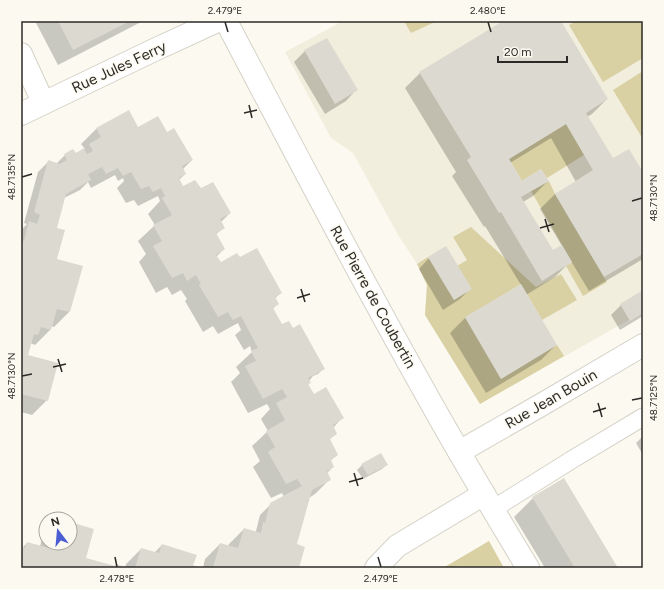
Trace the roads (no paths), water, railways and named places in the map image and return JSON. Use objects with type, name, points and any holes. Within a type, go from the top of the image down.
[{"type":"street","name":"Rue Jules Ferry","points":[[21,114],[43,102],[217,21]]},
{"type":"street","name":"Rue Pierre de Coubertin","points":[[226,21],[342,242],[459,452],[528,568]]},
{"type":"street","points":[[21,54],[43,102]]},
{"type":"street","name":"Rue Jean Bouin","points":[[459,452],[541,406],[643,345]]},
{"type":"street","points":[[376,568],[397,546],[567,462],[643,417]]}]
